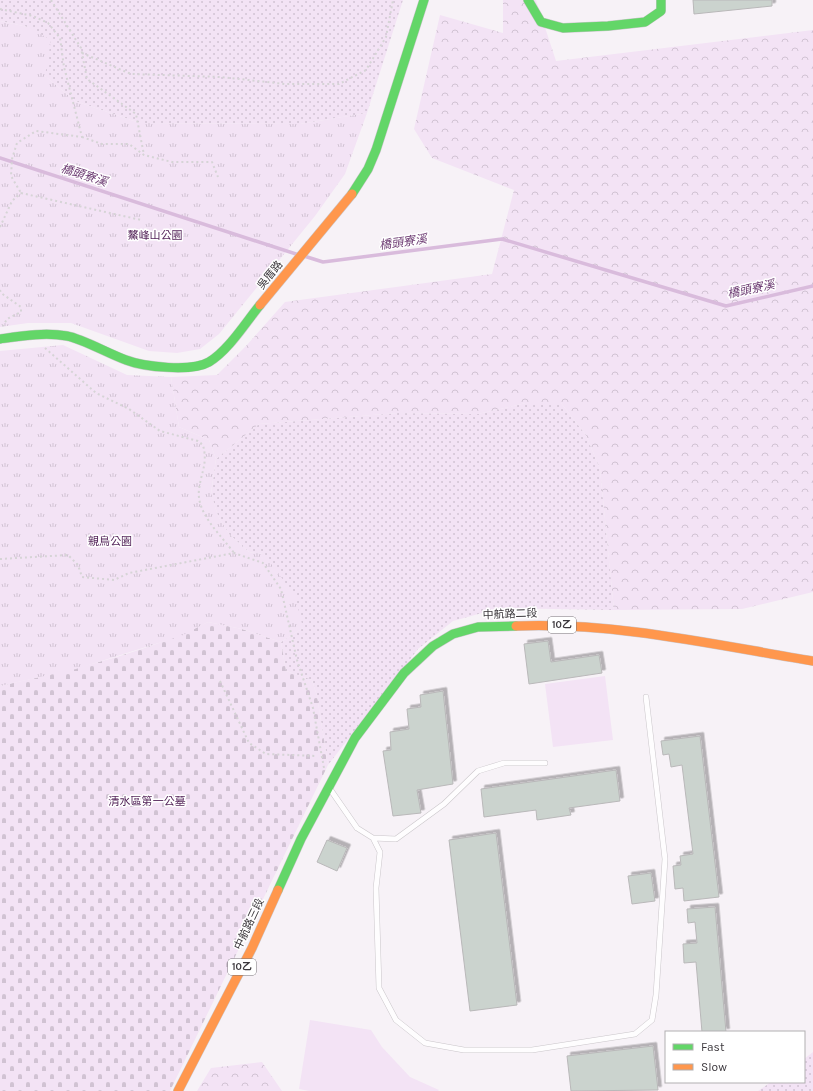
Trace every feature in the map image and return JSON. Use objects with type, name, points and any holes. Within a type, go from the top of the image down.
[{"type":"main road","name":"吳厝路","points":[[0,340],[33,335],[68,336],[128,361],[170,368],[190,367],[210,362],[224,349],[357,188],[376,150],[424,0]]},
{"type":"main road","points":[[528,0],[541,22],[563,28],[645,22],[661,11],[661,0]]},
{"type":"main road","name":"中航路二段","points":[[328,786],[356,738],[404,673],[433,646],[453,634],[478,627],[558,624],[619,629],[813,661]]},
{"type":"main road","name":"中航路三段","points":[[178,1091],[252,948],[301,839],[328,786]]},
{"type":"lane","points":[[374,838],[380,852],[376,888],[379,988],[396,1020],[425,1043],[464,1050],[532,1050],[635,1034],[652,1020],[656,995],[665,860],[646,697]]},
{"type":"lane","points":[[328,786],[357,828],[374,838],[396,839],[444,804],[478,771],[504,763],[544,763]]},
{"type":"path","points":[[51,0],[81,48],[87,79],[136,114],[144,155]]},
{"type":"path","points":[[82,53],[131,74],[221,77],[285,84],[339,84],[366,70],[386,38],[392,0]]},
{"type":"path","points":[[0,9],[32,16],[48,23],[60,38],[64,67],[82,137]]},
{"type":"path","points":[[141,220],[21,193],[11,176],[12,160],[17,143],[36,131],[82,137],[102,144],[129,144],[144,155],[172,162],[212,162],[218,177]]},
{"type":"path","points":[[0,227],[12,201],[21,193]]},
{"type":"path","points":[[0,290],[1,293],[21,307],[21,312],[3,323],[2,326],[7,330]]},
{"type":"path","points":[[33,335],[44,347],[96,392],[129,409],[160,431],[198,441],[204,445],[206,457],[199,491],[202,509],[234,553]]},
{"type":"path","points":[[0,560],[68,555],[78,565],[82,577],[114,580],[129,573],[234,553],[263,563],[281,589],[298,660],[313,708],[322,762],[328,786]]},
{"type":"path","points":[[220,681],[249,743],[266,754],[317,756]]},
{"type":"green space","points":[[0,0],[403,0],[367,113],[300,124],[140,123],[75,101],[45,76],[28,27],[0,21]]},
{"type":"green space","points":[[503,0],[536,0],[556,61],[813,30],[813,592],[742,609],[614,610],[600,469],[586,435],[561,403],[526,403],[478,414],[398,413],[259,424],[216,459],[209,440],[179,427],[171,377],[217,375],[246,346],[285,302],[492,274],[514,190],[432,158],[414,129],[440,15],[503,33]]},
{"type":"green space","name":"鰲峰山公園","points":[[0,21],[28,27],[51,40],[45,76],[75,101],[140,123],[300,124],[367,113],[345,174],[315,216],[219,334],[200,349],[177,353],[149,351],[71,323],[28,323],[0,327]]},
{"type":"green space","name":"親鳥公園","points":[[63,345],[127,375],[171,377],[179,427],[209,440],[216,459],[211,493],[218,516],[229,534],[249,552],[264,554],[295,596],[303,628],[281,642],[242,629],[208,622],[181,636],[76,669],[0,686],[0,351]]},
{"type":"green space","points":[[526,403],[561,403],[586,435],[600,469],[614,610],[500,608],[453,621],[418,649],[328,765],[317,696],[312,680],[286,671],[281,642],[303,628],[264,554],[249,552],[229,534],[218,516],[211,494],[216,459],[259,424],[398,413],[478,414]]},
{"type":"green space","name":"清水區第一公墓","points":[[208,622],[242,629],[281,642],[286,671],[312,680],[317,696],[328,765],[170,1091],[0,1091],[0,686],[79,667],[132,652],[184,633]]},
{"type":"green space","points":[[605,676],[613,740],[553,747],[545,684]]},
{"type":"green space","points":[[310,1020],[371,1030],[382,1047],[410,1077],[439,1090],[309,1091],[299,1089]]},
{"type":"green space","points":[[813,1052],[813,1091],[758,1091],[770,1083],[805,1083],[805,1058]]},
{"type":"green space","points":[[262,1062],[282,1091],[197,1091],[211,1068]]},
{"type":"building","points":[[693,0],[772,0],[772,6],[694,14]]},
{"type":"building","points":[[548,641],[551,662],[599,655],[602,673],[529,684],[524,644]]},
{"type":"building","points":[[443,691],[453,784],[417,790],[421,813],[393,816],[383,751],[391,750],[390,732],[409,729],[407,709],[421,707],[420,695]]},
{"type":"building","points":[[700,736],[719,897],[684,901],[683,888],[675,889],[673,866],[681,865],[680,856],[693,854],[682,765],[671,767],[669,754],[663,755],[661,741]]},
{"type":"building","points":[[616,770],[620,801],[569,808],[571,815],[537,820],[536,810],[484,817],[481,789]]},
{"type":"building","points":[[496,833],[517,1005],[470,1011],[449,840]]},
{"type":"building","points":[[327,840],[347,848],[337,871],[317,862]]},
{"type":"building","points":[[651,873],[655,901],[632,904],[628,876]]},
{"type":"building","points":[[715,907],[726,1031],[702,1031],[696,962],[684,963],[683,944],[697,943],[695,922],[688,923],[687,909]]},
{"type":"building","points":[[653,1046],[658,1090],[571,1091],[567,1056]]},
{"type":"waterway","name":"橋頭寮溪","points":[[0,158],[299,255]]},
{"type":"waterway","name":"橋頭寮溪","points":[[304,256],[323,262],[502,239],[726,306],[813,286]]},
{"type":"traffic: fast","points":[[352,194],[368,169],[376,150],[424,0]]},
{"type":"traffic: fast","points":[[528,0],[541,22],[563,28],[608,26],[645,22],[661,11],[661,0]]},
{"type":"traffic: fast","points":[[0,339],[42,334],[67,336],[81,340],[134,363],[180,368],[191,367],[209,362],[223,351],[260,305]]},
{"type":"traffic: fast","points":[[278,890],[301,839],[355,738],[404,673],[433,646],[453,634],[478,627],[516,626]]},
{"type":"traffic: slow","points":[[260,305],[352,194]]},
{"type":"traffic: slow","points":[[516,626],[553,626],[628,631],[813,661]]},
{"type":"traffic: slow","points":[[178,1091],[252,948],[278,890]]}]
